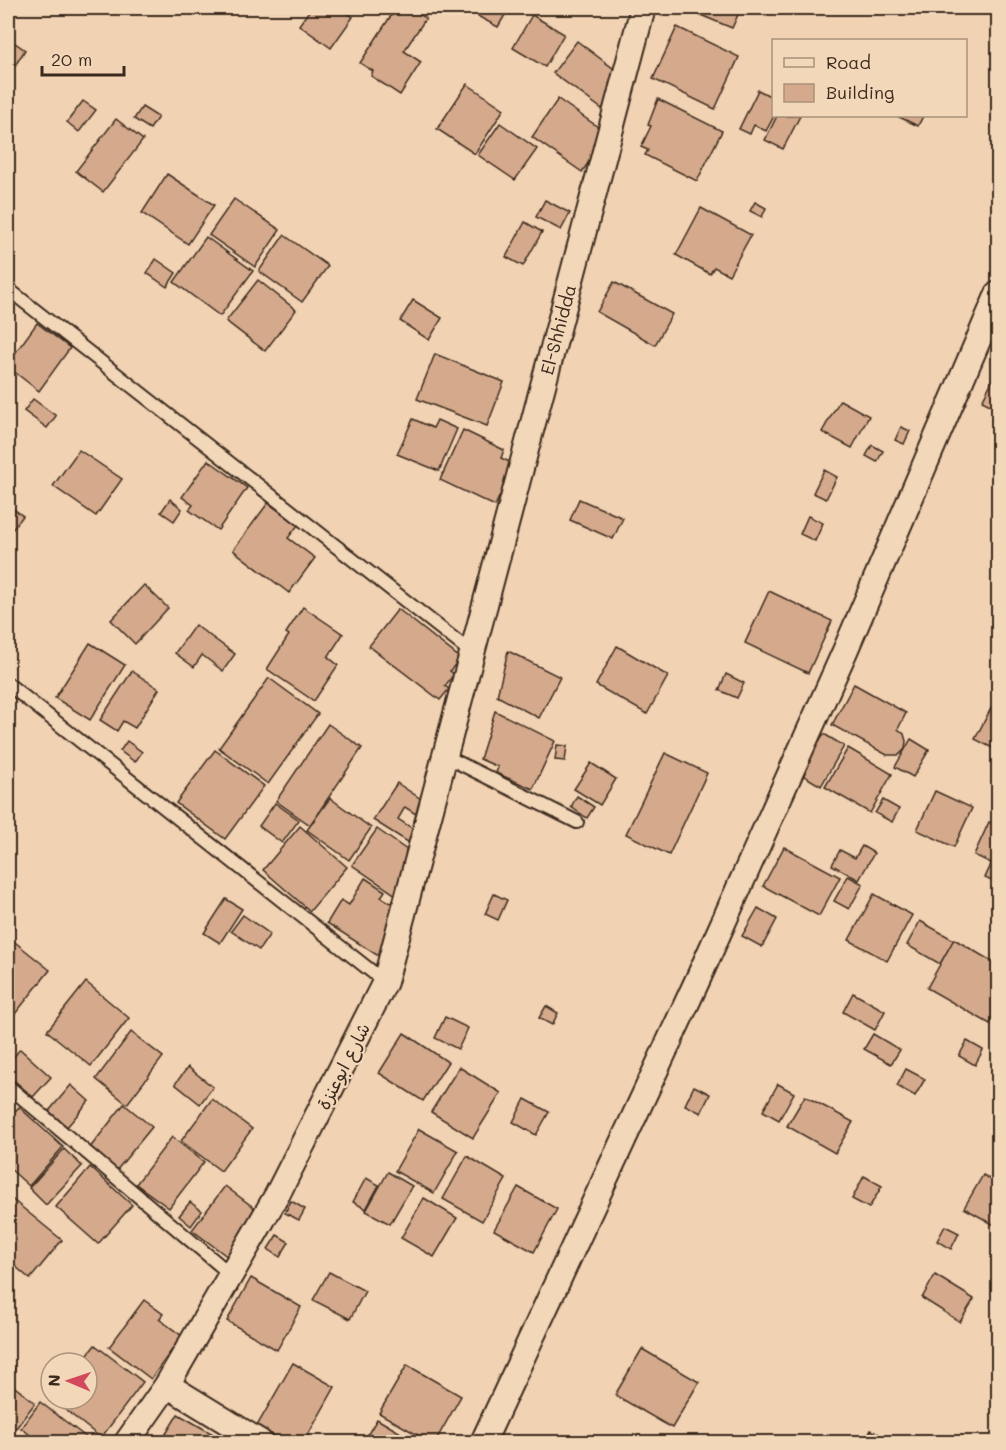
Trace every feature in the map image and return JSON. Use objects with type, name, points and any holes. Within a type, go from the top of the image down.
[{"type":"street","name":"El-Shhidda","points":[[472,652],[643,8]]},
{"type":"street","points":[[483,1443],[698,979],[999,294]]},
{"type":"street","name":"شارع ابوعنزة","points":[[127,1443],[166,1385],[229,1273],[277,1194],[386,982],[447,757],[472,652]]},
{"type":"street","points":[[166,1385],[260,1443]]},
{"type":"lane","points":[[8,289],[472,652]]},
{"type":"lane","points":[[8,684],[386,982]]},
{"type":"lane","points":[[447,757],[577,822]]},
{"type":"lane","points":[[8,1086],[229,1273]]},
{"type":"building","points":[[311,8],[340,8],[353,17],[331,48],[299,25]]},
{"type":"building","points":[[396,8],[409,8],[426,18],[404,51],[421,62],[400,95],[371,76],[373,71],[360,63]]},
{"type":"building","points":[[470,8],[509,8],[498,27],[468,11]]},
{"type":"building","points":[[695,8],[741,8],[732,28],[703,16],[705,12]]},
{"type":"building","points":[[532,15],[564,34],[545,67],[513,48]]},
{"type":"building","points":[[677,27],[739,57],[715,109],[653,79]]},
{"type":"building","points":[[8,38],[25,50],[8,77]]},
{"type":"building","points":[[577,41],[618,72],[609,84],[616,89],[602,109],[553,73]]},
{"type":"building","points":[[467,84],[504,109],[475,154],[437,129]]},
{"type":"building","points":[[758,90],[772,97],[773,117],[766,131],[754,125],[750,134],[739,129]]},
{"type":"building","points":[[558,99],[608,134],[582,172],[532,137]]},
{"type":"building","points":[[658,99],[722,131],[697,181],[645,155],[648,150],[641,147],[651,126],[648,125]]},
{"type":"building","points":[[83,101],[96,110],[79,132],[67,122]]},
{"type":"building","points":[[142,107],[158,117],[150,129],[134,119]]},
{"type":"building","points":[[776,117],[799,117],[783,149],[765,140]]},
{"type":"building","points":[[899,117],[922,117],[918,126]]},
{"type":"building","points":[[116,119],[143,140],[103,192],[76,171]]},
{"type":"building","points":[[500,123],[537,149],[515,180],[478,155]]},
{"type":"building","points":[[167,174],[214,205],[188,244],[142,213]]},
{"type":"building","points":[[234,199],[280,230],[255,267],[209,235]]},
{"type":"building","points":[[545,200],[570,213],[561,230],[536,217]]},
{"type":"building","points":[[755,202],[766,208],[762,217],[750,211]]},
{"type":"building","points":[[701,208],[751,235],[729,275],[714,267],[710,274],[676,255]]},
{"type":"building","points":[[525,222],[542,232],[523,266],[506,257]]},
{"type":"building","points":[[284,235],[328,266],[302,302],[259,271]]},
{"type":"building","points":[[206,237],[253,271],[220,316],[174,282]]},
{"type":"building","points":[[156,259],[176,273],[167,287],[147,273]]},
{"type":"building","points":[[258,280],[296,310],[265,351],[226,321]]},
{"type":"building","points":[[614,282],[672,314],[655,345],[597,312]]},
{"type":"building","points":[[413,300],[442,318],[429,340],[400,321]]},
{"type":"building","points":[[37,323],[70,348],[39,391],[8,367],[8,363]]},
{"type":"building","points":[[435,354],[504,382],[487,426],[417,399]]},
{"type":"building","points":[[998,371],[998,409],[982,401]]},
{"type":"building","points":[[33,399],[56,416],[47,428],[24,411]]},
{"type":"building","points":[[840,400],[869,416],[852,448],[822,432]]},
{"type":"building","points":[[413,419],[433,428],[437,420],[457,429],[439,471],[397,454]]},
{"type":"building","points":[[901,427],[910,431],[904,444],[895,440]]},
{"type":"building","points":[[463,430],[504,450],[501,458],[514,464],[495,506],[440,480]]},
{"type":"building","points":[[872,445],[883,451],[877,462],[866,456]]},
{"type":"building","points":[[79,450],[122,479],[96,516],[53,486]]},
{"type":"building","points":[[208,460],[247,488],[218,530],[189,510],[193,505],[182,497]]},
{"type":"building","points":[[824,470],[837,477],[826,499],[813,493]]},
{"type":"building","points":[[170,499],[182,509],[174,521],[161,512]]},
{"type":"building","points":[[579,499],[623,518],[613,539],[570,520]]},
{"type":"building","points":[[268,503],[298,525],[288,538],[315,558],[289,593],[233,550]]},
{"type":"building","points":[[11,507],[23,516],[9,534],[8,512]]},
{"type":"building","points":[[808,516],[823,523],[815,541],[800,534]]},
{"type":"building","points":[[144,585],[168,608],[135,644],[111,620]]},
{"type":"building","points":[[769,591],[832,621],[808,673],[745,643]]},
{"type":"building","points":[[303,607],[343,634],[328,657],[338,665],[314,701],[267,669],[289,635],[286,633]]},
{"type":"building","points":[[398,609],[460,658],[450,671],[454,674],[445,686],[449,689],[440,700],[369,646]]},
{"type":"building","points":[[195,625],[235,654],[223,671],[202,655],[194,667],[175,653]]},
{"type":"building","points":[[90,643],[125,665],[90,720],[55,698]]},
{"type":"building","points":[[617,646],[668,676],[647,714],[596,685]]},
{"type":"building","points":[[508,651],[560,677],[539,718],[497,696]]},
{"type":"building","points":[[132,671],[159,689],[135,728],[123,721],[117,731],[100,720]]},
{"type":"building","points":[[726,674],[744,683],[737,698],[719,690]]},
{"type":"building","points":[[269,678],[318,714],[268,784],[219,748]]},
{"type":"building","points":[[854,684],[906,713],[898,729],[904,734],[906,741],[905,749],[899,755],[887,755],[832,725]]},
{"type":"building","points":[[998,697],[998,751],[975,739]]},
{"type":"building","points":[[495,711],[555,741],[533,789],[496,773],[498,767],[480,759]]},
{"type":"building","points":[[328,724],[362,748],[310,825],[276,801]]},
{"type":"building","points":[[824,734],[844,746],[821,786],[801,774]]},
{"type":"building","points":[[911,739],[929,750],[913,777],[895,767]]},
{"type":"building","points":[[127,741],[142,752],[135,762],[120,751]]},
{"type":"building","points":[[557,745],[567,746],[565,761],[555,760]]},
{"type":"building","points":[[848,748],[892,774],[870,813],[825,787]]},
{"type":"building","points":[[215,750],[264,786],[225,839],[176,803]]},
{"type":"building","points":[[665,753],[707,773],[669,855],[626,834]]},
{"type":"building","points":[[591,763],[616,779],[600,805],[574,789]]},
{"type":"building","points":[[397,783],[430,805],[422,818],[405,807],[398,819],[419,833],[411,844],[373,820]]},
{"type":"building","points":[[935,791],[972,808],[954,847],[917,830]]},
{"type":"building","points":[[577,796],[594,807],[587,818],[571,807]]},
{"type":"building","points":[[330,798],[371,828],[349,860],[307,830]]},
{"type":"building","points":[[883,800],[899,809],[892,822],[875,813]]},
{"type":"building","points":[[275,803],[299,820],[282,843],[259,826]]},
{"type":"building","points":[[989,822],[998,826],[998,848],[991,863],[974,855]]},
{"type":"building","points":[[300,826],[347,867],[310,911],[263,870]]},
{"type":"building","points":[[377,829],[411,853],[396,895],[352,865]]},
{"type":"building","points":[[862,846],[874,853],[859,880],[832,865],[840,850],[855,858]]},
{"type":"building","points":[[784,847],[840,877],[819,916],[763,886]]},
{"type":"building","points":[[998,849],[998,884],[985,878]]},
{"type":"building","points":[[848,876],[863,884],[849,909],[834,901]]},
{"type":"building","points":[[365,878],[385,891],[381,897],[404,911],[383,959],[327,923],[341,900],[349,905]]},
{"type":"building","points":[[494,894],[507,900],[498,920],[485,914]]},
{"type":"building","points":[[874,894],[912,915],[887,961],[849,940]]},
{"type":"building","points":[[226,899],[242,909],[220,943],[204,933]]},
{"type":"building","points":[[758,908],[777,919],[762,947],[742,936]]},
{"type":"building","points":[[243,915],[270,934],[259,950],[231,931]]},
{"type":"building","points":[[8,920],[15,926],[8,934]]},
{"type":"building","points":[[920,921],[954,940],[940,964],[907,945]]},
{"type":"building","points":[[11,939],[50,970],[11,1019],[8,1016],[8,943]]},
{"type":"building","points":[[954,939],[998,965],[998,1010],[990,1024],[927,988]]},
{"type":"building","points":[[86,982],[129,1018],[91,1066],[47,1031]]},
{"type":"building","points":[[853,993],[885,1011],[875,1030],[843,1012]]},
{"type":"building","points":[[546,1006],[558,1013],[552,1025],[539,1018]]},
{"type":"building","points":[[445,1017],[468,1028],[458,1049],[435,1038]]},
{"type":"building","points":[[131,1032],[163,1057],[127,1104],[96,1079]]},
{"type":"building","points":[[404,1033],[448,1062],[423,1101],[379,1073]]},
{"type":"building","points":[[873,1034],[900,1050],[891,1064],[864,1049]]},
{"type":"building","points":[[967,1041],[983,1050],[975,1065],[959,1056]]},
{"type":"building","points":[[20,1049],[51,1077],[33,1097],[8,1075],[8,1064]]},
{"type":"building","points":[[188,1067],[213,1087],[200,1104],[175,1084]]},
{"type":"building","points":[[459,1067],[501,1093],[473,1138],[431,1112]]},
{"type":"building","points":[[906,1069],[925,1079],[915,1096],[897,1086]]},
{"type":"building","points":[[778,1084],[794,1093],[779,1120],[763,1111]]},
{"type":"building","points":[[71,1085],[89,1101],[67,1127],[49,1111]]},
{"type":"building","points":[[694,1086],[710,1094],[701,1113],[685,1105]]},
{"type":"building","points":[[805,1096],[853,1122],[835,1153],[787,1126]]},
{"type":"building","points":[[212,1099],[252,1129],[221,1171],[181,1141]]},
{"type":"building","points":[[525,1099],[549,1112],[536,1135],[513,1122]]},
{"type":"building","points":[[124,1104],[152,1127],[116,1171],[89,1149]]},
{"type":"building","points":[[19,1107],[63,1147],[29,1186],[8,1167],[8,1119]]},
{"type":"building","points":[[419,1129],[458,1151],[434,1193],[395,1171]]},
{"type":"building","points":[[172,1137],[204,1162],[169,1208],[136,1184]]},
{"type":"building","points":[[64,1149],[82,1166],[46,1205],[29,1188]]},
{"type":"building","points":[[467,1156],[506,1179],[482,1221],[443,1199]]},
{"type":"building","points":[[90,1167],[132,1205],[98,1244],[56,1207]]},
{"type":"building","points":[[388,1172],[412,1186],[390,1224],[366,1211]]},
{"type":"building","points":[[983,1175],[998,1184],[998,1227],[964,1208]]},
{"type":"building","points":[[864,1176],[882,1186],[869,1208],[852,1199]]},
{"type":"building","points":[[366,1178],[379,1185],[366,1209],[353,1202]]},
{"type":"building","points":[[225,1186],[261,1213],[228,1257],[192,1230]]},
{"type":"building","points":[[518,1187],[557,1209],[534,1252],[494,1230]]},
{"type":"building","points":[[8,1196],[62,1240],[30,1279],[8,1260]]},
{"type":"building","points":[[424,1198],[457,1218],[434,1257],[401,1238]]},
{"type":"building","points":[[291,1201],[305,1209],[299,1220],[285,1213]]},
{"type":"building","points":[[190,1202],[202,1211],[191,1226],[179,1216]]},
{"type":"building","points":[[945,1226],[959,1233],[951,1249],[937,1241]]},
{"type":"building","points":[[277,1235],[289,1242],[280,1257],[268,1249]]},
{"type":"building","points":[[329,1272],[365,1291],[350,1319],[313,1300]]},
{"type":"building","points":[[8,1274],[15,1280],[8,1289]]},
{"type":"building","points":[[935,1275],[974,1299],[960,1322],[922,1298]]},
{"type":"building","points":[[251,1278],[301,1307],[277,1350],[227,1321]]},
{"type":"building","points":[[144,1300],[163,1314],[159,1319],[182,1336],[151,1379],[109,1347]]},
{"type":"building","points":[[95,1345],[143,1382],[101,1438],[67,1411],[99,1411],[99,1351],[90,1351]]},
{"type":"building","points":[[642,1349],[699,1382],[672,1428],[615,1395]]},
{"type":"building","points":[[8,1363],[15,1369],[8,1378]]},
{"type":"building","points":[[293,1363],[335,1387],[304,1442],[285,1442],[257,1426]]},
{"type":"building","points":[[407,1365],[461,1396],[435,1442],[430,1442],[379,1413]]},
{"type":"building","points":[[11,1384],[35,1403],[8,1439],[8,1388]]},
{"type":"building","points":[[39,1403],[39,1411],[52,1411],[91,1441],[22,1442],[29,1434],[21,1428]]},
{"type":"building","points":[[178,1414],[225,1441],[161,1442]]},
{"type":"building","points":[[377,1419],[416,1442],[363,1442]]},
{"type":"building","points":[[871,1430],[888,1439],[886,1442],[864,1442]]}]
